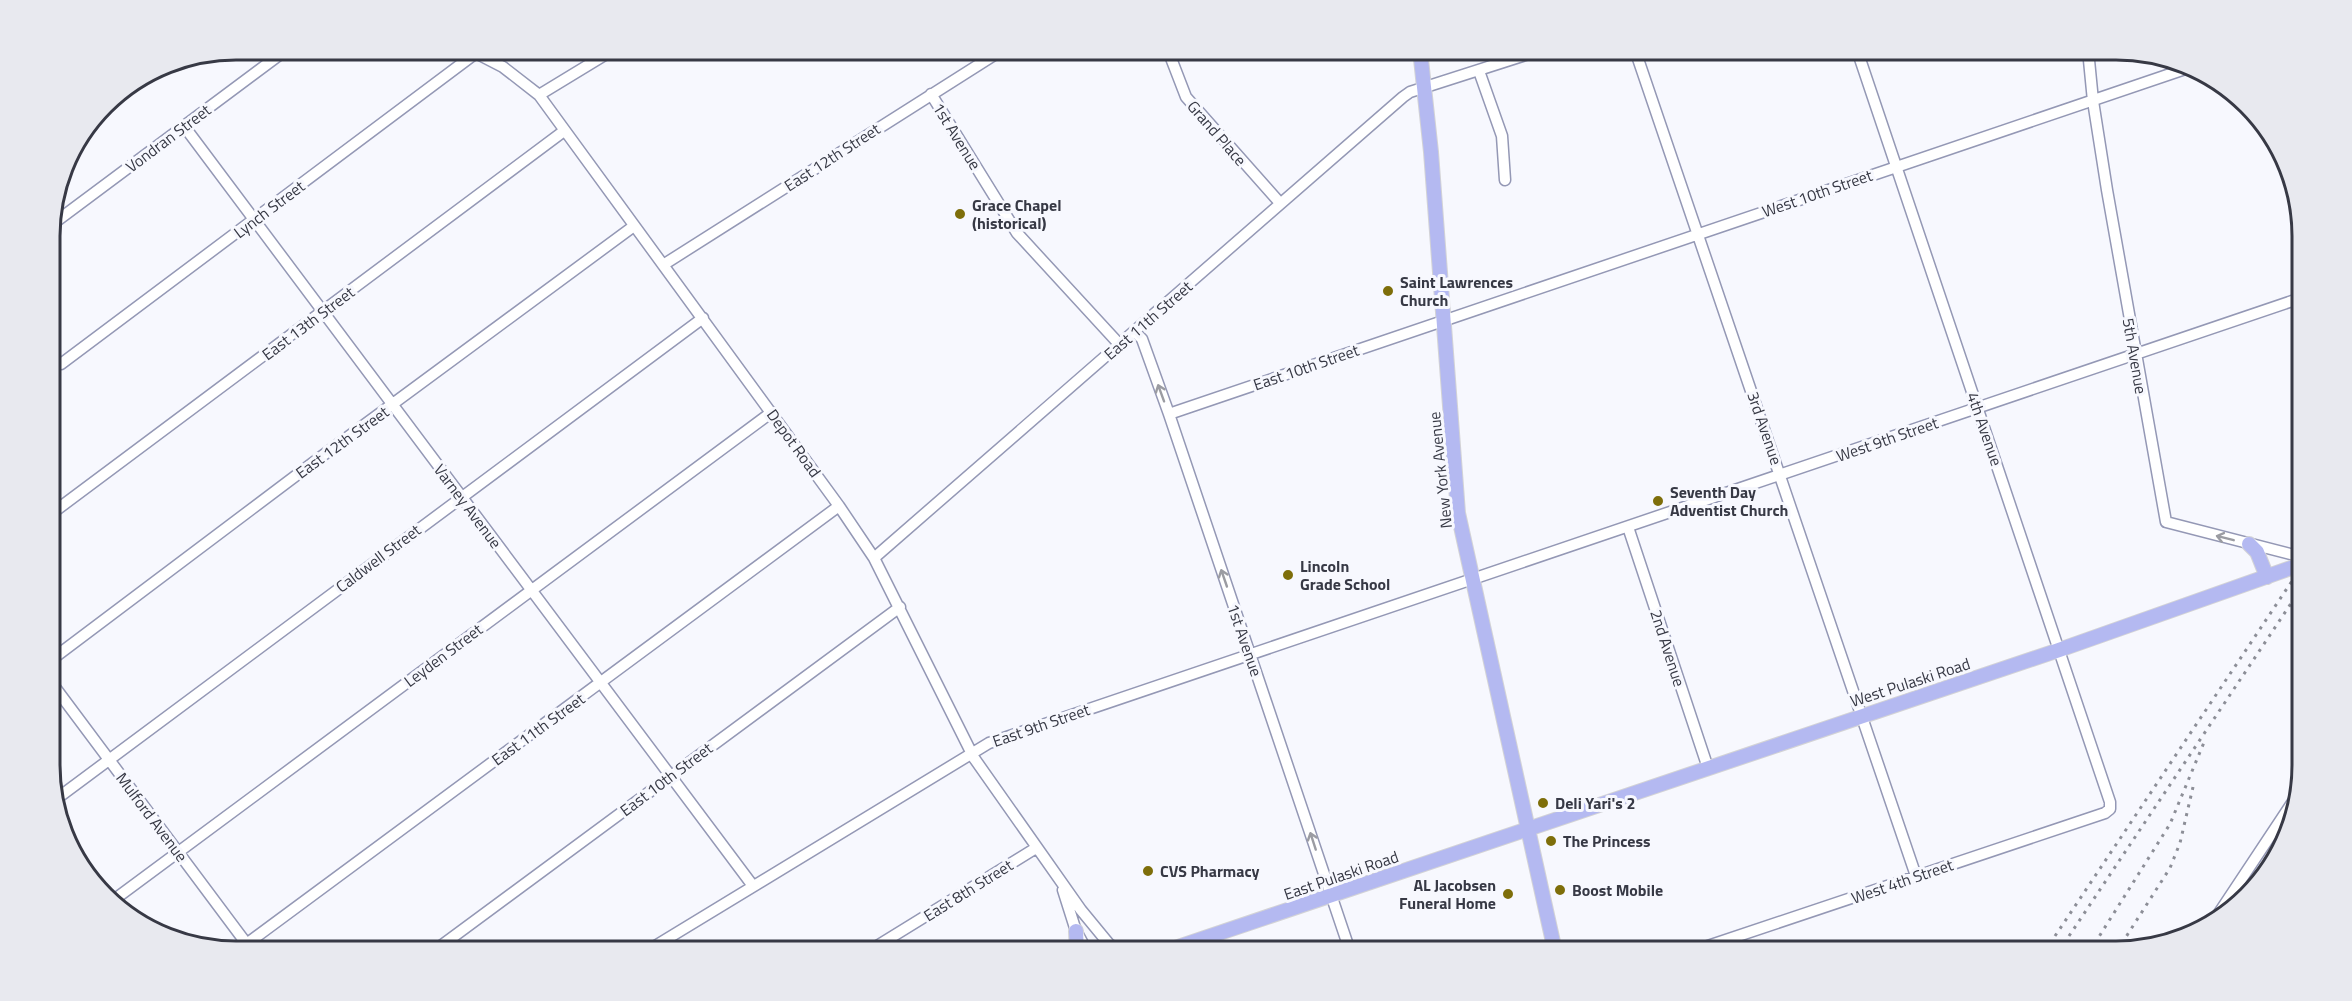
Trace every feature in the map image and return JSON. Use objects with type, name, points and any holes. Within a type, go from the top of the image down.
[{"type":"main road","name":"New York Avenue","points":[[1421,60],[1425,88],[1458,513],[1553,941]]},
{"type":"main road","points":[[2249,544],[2257,552],[2267,577]]},
{"type":"main road","name":"West Pulaski Road","points":[[1527,829],[2059,650],[2292,568]]},
{"type":"main road","name":"East Pulaski Road","points":[[1197,941],[1527,829]]},
{"type":"main road","points":[[1076,931],[1076,941]]},
{"type":"street","name":"Vondran Street","points":[[61,218],[273,60]]},
{"type":"street","name":"Lynch Street","points":[[61,364],[254,220],[461,60]]},
{"type":"street","name":"Depot Road","points":[[489,60],[539,96],[839,506],[874,558],[971,752],[1036,848],[1107,941]]},
{"type":"street","points":[[539,96],[597,60]]},
{"type":"street","name":"East 12th Street","points":[[663,265],[986,60]]},
{"type":"street","name":"Grand Place","points":[[1172,60],[1186,98],[1280,203]]},
{"type":"street","name":"East 11th Street","points":[[874,558],[1403,97],[1410,92],[1511,60]]},
{"type":"street","name":"3rd Avenue","points":[[1638,60],[1916,876]]},
{"type":"street","name":"4th Avenue","points":[[1860,60],[2110,802],[2110,809]]},
{"type":"street","name":"5th Avenue","points":[[2089,60],[2093,101],[2135,356],[2166,522],[2292,555]]},
{"type":"street","points":[[1479,71],[1502,136],[1505,180]]},
{"type":"street","name":"West 10th Street","points":[[1444,319],[2178,71]]},
{"type":"street","name":"1st Avenue","points":[[931,94],[1017,233],[1120,345]]},
{"type":"street","name":"Varney Avenue","points":[[184,126],[753,886]]},
{"type":"street","name":"East 13th Street","points":[[60,507],[564,131]]},
{"type":"street","name":"East 12th Street","points":[[60,653],[634,226]]},
{"type":"street","name":"West 9th Street","points":[[1473,579],[2292,301]]},
{"type":"street","name":"Caldwell Street","points":[[62,795],[703,318]]},
{"type":"street","name":"East 10th Street","points":[[1169,414],[1444,319]]},
{"type":"street","name":"1st Avenue","points":[[1135,332],[1142,339],[1169,414],[1346,941]]},
{"type":"street","name":"Leyden Street","points":[[119,896],[772,412]]},
{"type":"street","name":"East 11th Street","points":[[259,941],[601,682],[839,506]]},
{"type":"street","name":"2nd Avenue","points":[[1628,527],[1708,768]]},
{"type":"street","name":"East 9th Street","points":[[663,941],[989,743],[1249,653],[1473,579]]},
{"type":"street","name":"East 10th Street","points":[[447,941],[900,607]]},
{"type":"street","name":"Mulford Avenue","points":[[60,694],[245,941]]},
{"type":"street","name":"West 4th Street","points":[[1724,941],[2104,813],[2110,809]]},
{"type":"street","points":[[2224,904],[2285,813]]},
{"type":"street","name":"East 8th Street","points":[[885,941],[1036,848]]},
{"type":"street","name":"Depot Road","points":[[1060,881],[1076,931],[1082,941]]},
{"type":"railway","points":[[2052,941],[2292,581]]},
{"type":"railway","points":[[2066,941],[2292,602]]},
{"type":"railway","points":[[2096,941],[2170,824],[2205,740]]},
{"type":"railway","points":[[2123,941],[2170,868],[2180,843],[2193,787]]},
{"type":"place","name":"Grace Chapel (historical)","points":[[960,214]]},
{"type":"place","name":"Saint Lawrences Church","points":[[1388,291]]},
{"type":"place","name":"Seventh Day Adventist Church","points":[[1658,501]]},
{"type":"place","name":"Lincoln Grade School","points":[[1288,575]]},
{"type":"place","name":"Deli Yari's 2","points":[[1543,803]]},
{"type":"place","name":"The Princess","points":[[1551,841]]},
{"type":"place","name":"CVS Pharmacy","points":[[1148,871]]},
{"type":"place","name":"Boost Mobile","points":[[1560,890]]},
{"type":"place","name":"AL Jacobsen Funeral Home","points":[[1508,894]]}]
